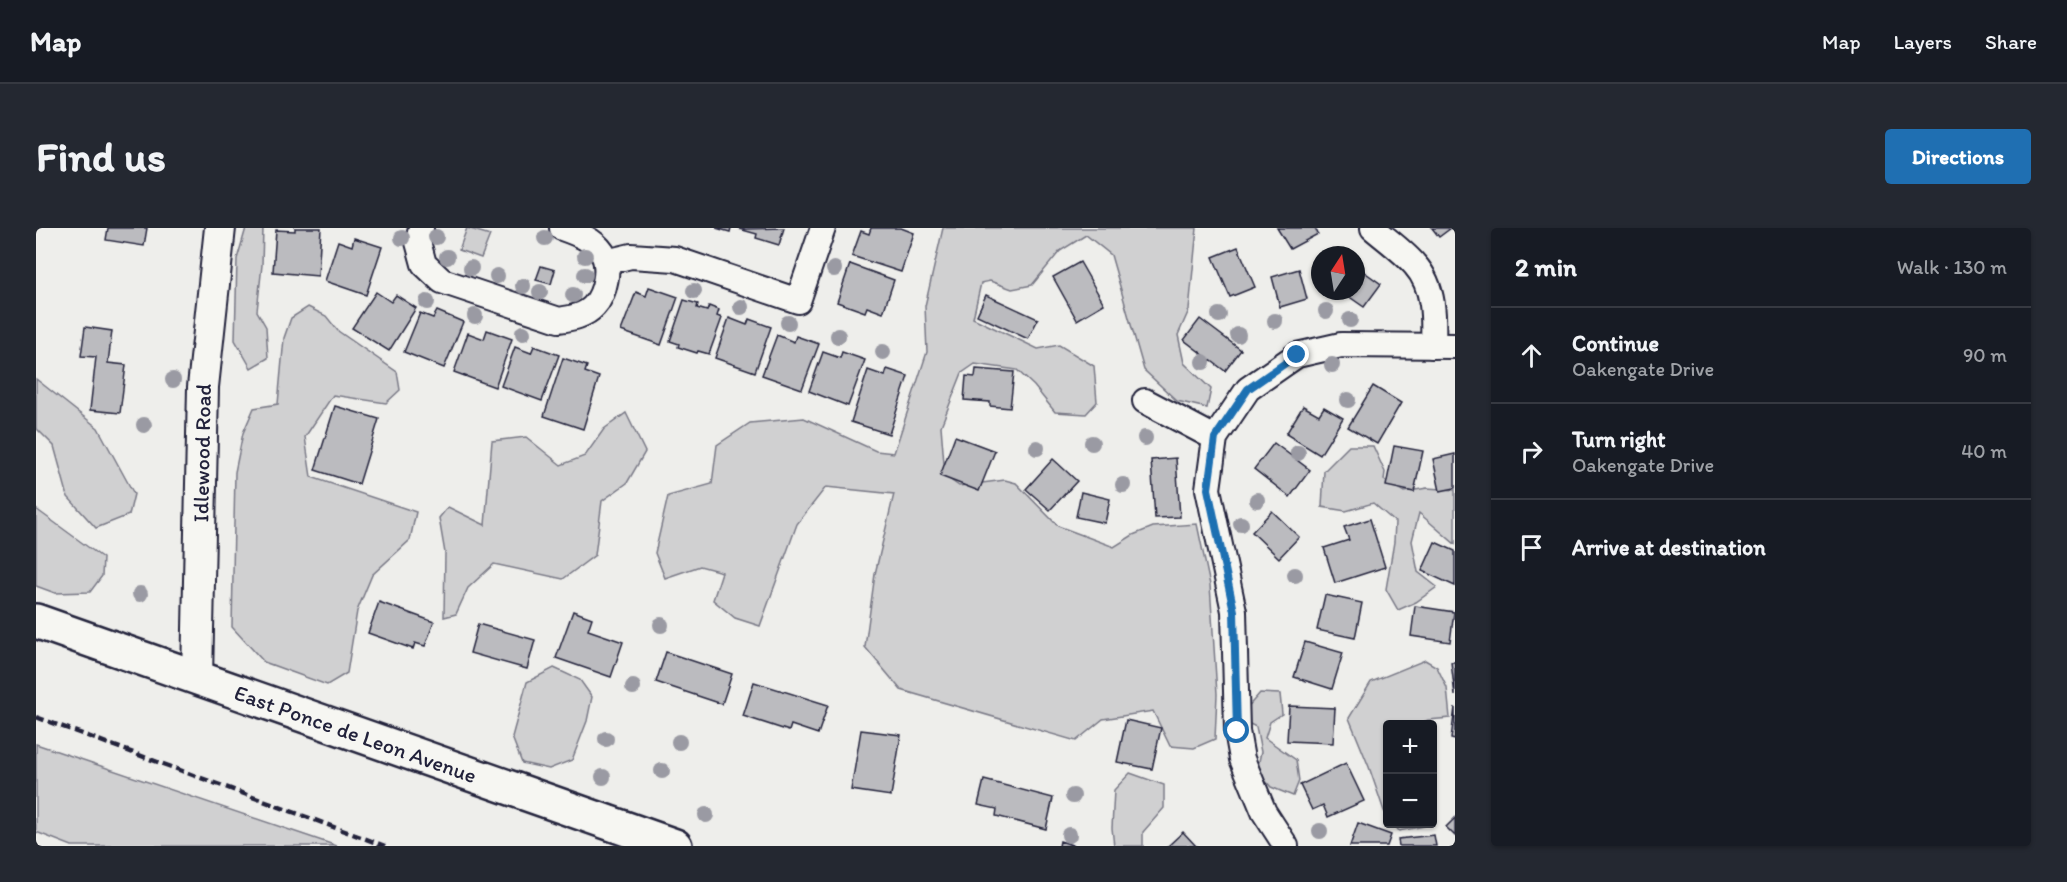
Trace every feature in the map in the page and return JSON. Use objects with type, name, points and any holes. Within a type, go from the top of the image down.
[{"type":"main road","name":"East Ponce de Leon Avenue","points":[[36,621],[675,846]]},
{"type":"street","name":"Idlewood Road","points":[[197,678],[203,387],[220,228]]},
{"type":"street","points":[[421,228],[418,242],[424,264],[442,281],[560,320],[578,317],[594,306],[605,285],[606,262],[601,251],[584,237],[562,228]]},
{"type":"street","points":[[606,262],[632,256],[675,259],[798,300],[823,228]]},
{"type":"street","points":[[1286,846],[1264,812],[1242,759],[1237,731],[1234,611],[1208,489],[1215,438],[1248,389],[1297,355],[1341,345],[1444,346],[1434,319],[1430,292],[1417,266],[1373,228]]},
{"type":"street","points":[[1145,401],[1215,438]]},
{"type":"shaded area","points":[[246,228],[263,228],[257,311],[266,327],[268,358],[251,368],[235,340],[237,259]]},
{"type":"shaded area","points":[[467,228],[490,235],[481,258],[459,250]]},
{"type":"shaded area","points":[[943,228],[1197,228],[1189,310],[1178,335],[1184,363],[1211,389],[1207,408],[1177,401],[1144,370],[1111,255],[1086,235],[1060,251],[1032,285],[1012,289],[990,281],[981,283],[973,318],[1038,349],[1059,345],[1094,366],[1097,402],[1086,414],[1055,412],[1034,386],[1017,370],[975,364],[962,373],[941,426],[945,476],[959,486],[1005,480],[1016,483],[1058,526],[1114,547],[1133,535],[1153,527],[1197,524],[1210,585],[1217,694],[1215,739],[1194,748],[1170,746],[1153,711],[1103,719],[1076,741],[901,690],[865,647],[875,574],[894,494],[826,487],[797,524],[760,626],[735,618],[713,600],[722,572],[700,566],[665,578],[655,553],[668,496],[712,484],[717,445],[750,423],[804,418],[876,451],[894,453],[927,352],[925,306]]},
{"type":"shaded area","points":[[308,307],[326,316],[338,331],[397,372],[400,390],[386,403],[333,395],[305,437],[311,477],[416,512],[410,540],[372,575],[357,611],[347,673],[327,685],[264,662],[232,627],[235,472],[243,433],[254,408],[278,404],[284,338],[291,318]]},
{"type":"shaded area","points":[[36,379],[98,428],[134,494],[129,515],[96,528],[68,497],[54,446],[36,428]]},
{"type":"shaded area","points":[[626,413],[645,452],[627,483],[602,501],[595,555],[563,579],[494,564],[468,588],[456,614],[444,617],[445,553],[439,518],[448,507],[485,525],[492,441],[526,437],[561,465],[585,456],[604,429]]},
{"type":"shaded area","points":[[1349,446],[1373,446],[1385,472],[1384,480],[1404,492],[1427,488],[1455,490],[1455,544],[1419,513],[1412,541],[1418,572],[1437,587],[1416,602],[1398,610],[1386,589],[1395,522],[1373,503],[1346,511],[1322,507],[1324,471]]},
{"type":"shaded area","points":[[36,509],[103,558],[102,576],[90,592],[55,593],[36,586]]},
{"type":"shaded area","points":[[1425,660],[1437,667],[1447,688],[1450,718],[1383,720],[1383,808],[1349,718],[1371,682]]},
{"type":"shaded area","points":[[554,668],[580,680],[592,697],[587,721],[572,760],[549,769],[522,763],[512,737],[527,682]]},
{"type":"shaded area","points":[[1260,693],[1280,694],[1282,714],[1270,722],[1265,738],[1296,760],[1299,781],[1293,796],[1271,787],[1257,771],[1261,752],[1256,727],[1248,723],[1246,709]]},
{"type":"shaded area","points":[[36,744],[337,846],[72,846],[36,832]]},
{"type":"shaded area","points":[[1130,773],[1164,785],[1164,808],[1143,832],[1143,846],[1114,846],[1112,828],[1114,790]]},
{"type":"shaded area","points":[[1396,828],[1414,828],[1399,831]]},
{"type":"building","points":[[108,228],[147,228],[144,246],[106,240]]},
{"type":"building","points":[[295,228],[321,228],[318,276],[273,272],[276,230],[295,231]]},
{"type":"building","points":[[716,228],[731,228],[730,232]]},
{"type":"building","points":[[784,228],[779,245],[756,238],[757,234],[739,229]]},
{"type":"building","points":[[871,228],[901,228],[914,233],[901,272],[852,256],[861,231],[869,234]]},
{"type":"building","points":[[1277,228],[1315,228],[1318,234],[1290,249]]},
{"type":"building","points":[[1432,228],[1451,228],[1439,237]]},
{"type":"building","points":[[354,238],[382,247],[366,295],[325,281],[338,241],[352,246]]},
{"type":"building","points":[[1238,247],[1255,287],[1230,297],[1213,257]]},
{"type":"building","points":[[1080,262],[1104,304],[1077,320],[1053,277]]},
{"type":"building","points":[[850,264],[894,280],[883,313],[867,307],[865,312],[837,302]]},
{"type":"building","points":[[541,266],[555,270],[551,284],[536,280]]},
{"type":"building","points":[[1299,269],[1307,299],[1280,307],[1272,277]]},
{"type":"building","points":[[1365,272],[1381,284],[1364,307],[1354,300],[1365,300]]},
{"type":"building","points":[[649,287],[678,297],[661,345],[621,331],[636,292],[646,296]]},
{"type":"building","points":[[376,292],[391,302],[396,295],[416,308],[389,351],[352,328]]},
{"type":"building","points":[[986,295],[1038,319],[1028,339],[977,315]]},
{"type":"building","points":[[684,300],[698,304],[697,308],[707,311],[709,306],[719,310],[717,316],[722,318],[709,354],[678,347],[679,344],[670,341]]},
{"type":"building","points":[[437,311],[463,322],[444,368],[404,352],[420,313],[433,318]]},
{"type":"building","points":[[729,318],[747,325],[749,319],[771,327],[755,372],[715,358]]},
{"type":"building","points":[[1200,319],[1241,350],[1225,371],[1184,340]]},
{"type":"building","points":[[85,327],[112,331],[108,363],[126,365],[120,413],[90,410],[96,357],[81,356]]},
{"type":"building","points":[[487,330],[512,339],[495,387],[454,372],[468,333],[484,339]]},
{"type":"building","points":[[777,335],[794,342],[796,336],[819,344],[802,389],[762,375]]},
{"type":"building","points":[[534,346],[559,355],[542,401],[501,386],[515,347],[531,353]]},
{"type":"building","points":[[823,352],[840,358],[842,352],[865,360],[848,406],[809,391]]},
{"type":"building","points":[[563,358],[587,366],[585,372],[599,377],[583,429],[544,416]]},
{"type":"building","points":[[887,369],[908,376],[889,434],[851,422],[868,370],[885,376]]},
{"type":"building","points":[[976,369],[1014,372],[1010,408],[990,406],[990,402],[964,400],[966,376],[975,377]]},
{"type":"building","points":[[1373,386],[1401,403],[1377,444],[1348,427]]},
{"type":"building","points":[[335,406],[379,419],[359,484],[315,470]]},
{"type":"building","points":[[1303,406],[1319,415],[1324,407],[1343,418],[1320,455],[1286,434]]},
{"type":"building","points":[[955,436],[995,451],[979,491],[940,476]]},
{"type":"building","points":[[1274,443],[1310,470],[1290,497],[1254,469]]},
{"type":"building","points":[[1394,446],[1423,451],[1414,492],[1386,486]]},
{"type":"building","points":[[1455,454],[1455,488],[1440,491],[1433,459]]},
{"type":"building","points":[[1176,458],[1180,517],[1155,518],[1151,460]]},
{"type":"building","points":[[1053,459],[1077,481],[1050,510],[1026,489]]},
{"type":"building","points":[[1081,492],[1110,499],[1105,523],[1076,517]]},
{"type":"building","points":[[1272,511],[1299,537],[1279,558],[1252,532]]},
{"type":"building","points":[[1370,519],[1385,567],[1335,583],[1324,548],[1349,540],[1344,527]]},
{"type":"building","points":[[1435,542],[1455,551],[1455,586],[1422,571]]},
{"type":"building","points":[[1325,595],[1362,603],[1355,638],[1317,630]]},
{"type":"building","points":[[379,602],[434,622],[425,646],[415,643],[413,649],[368,633]]},
{"type":"building","points":[[1415,606],[1454,612],[1450,642],[1411,636]]},
{"type":"building","points":[[573,611],[592,618],[588,630],[623,642],[611,677],[556,658]]},
{"type":"building","points":[[478,624],[535,640],[527,669],[470,653]]},
{"type":"building","points":[[1305,642],[1343,653],[1332,689],[1294,677]]},
{"type":"building","points":[[666,652],[732,674],[722,704],[656,682]]},
{"type":"building","points":[[1451,662],[1455,662],[1455,696]]},
{"type":"building","points":[[754,682],[828,705],[818,734],[791,725],[789,731],[743,716]]},
{"type":"building","points":[[1289,706],[1335,708],[1333,743],[1287,741]]},
{"type":"building","points":[[1455,707],[1455,740],[1451,739]]},
{"type":"building","points":[[1126,720],[1161,728],[1152,769],[1117,762]]},
{"type":"building","points":[[861,730],[901,735],[891,796],[851,790]]},
{"type":"building","points":[[1346,763],[1364,801],[1328,817],[1323,805],[1312,810],[1300,785]]},
{"type":"building","points":[[984,780],[1053,798],[1046,829],[996,816],[997,809],[978,805]]},
{"type":"building","points":[[1455,818],[1455,836],[1446,827]]},
{"type":"building","points":[[1358,823],[1391,835],[1387,846],[1350,846]]},
{"type":"building","points":[[1183,832],[1196,846],[1168,846]]},
{"type":"building","points":[[1434,835],[1436,846],[1399,846],[1398,839]]},
{"type":"building","points":[[1060,841],[1075,846],[1059,846]]},
{"type":"railway","points":[[36,717],[385,846]]},
{"type":"route","points":[[1237,731],[1234,611],[1208,489],[1215,438],[1248,389],[1297,355]]}]
